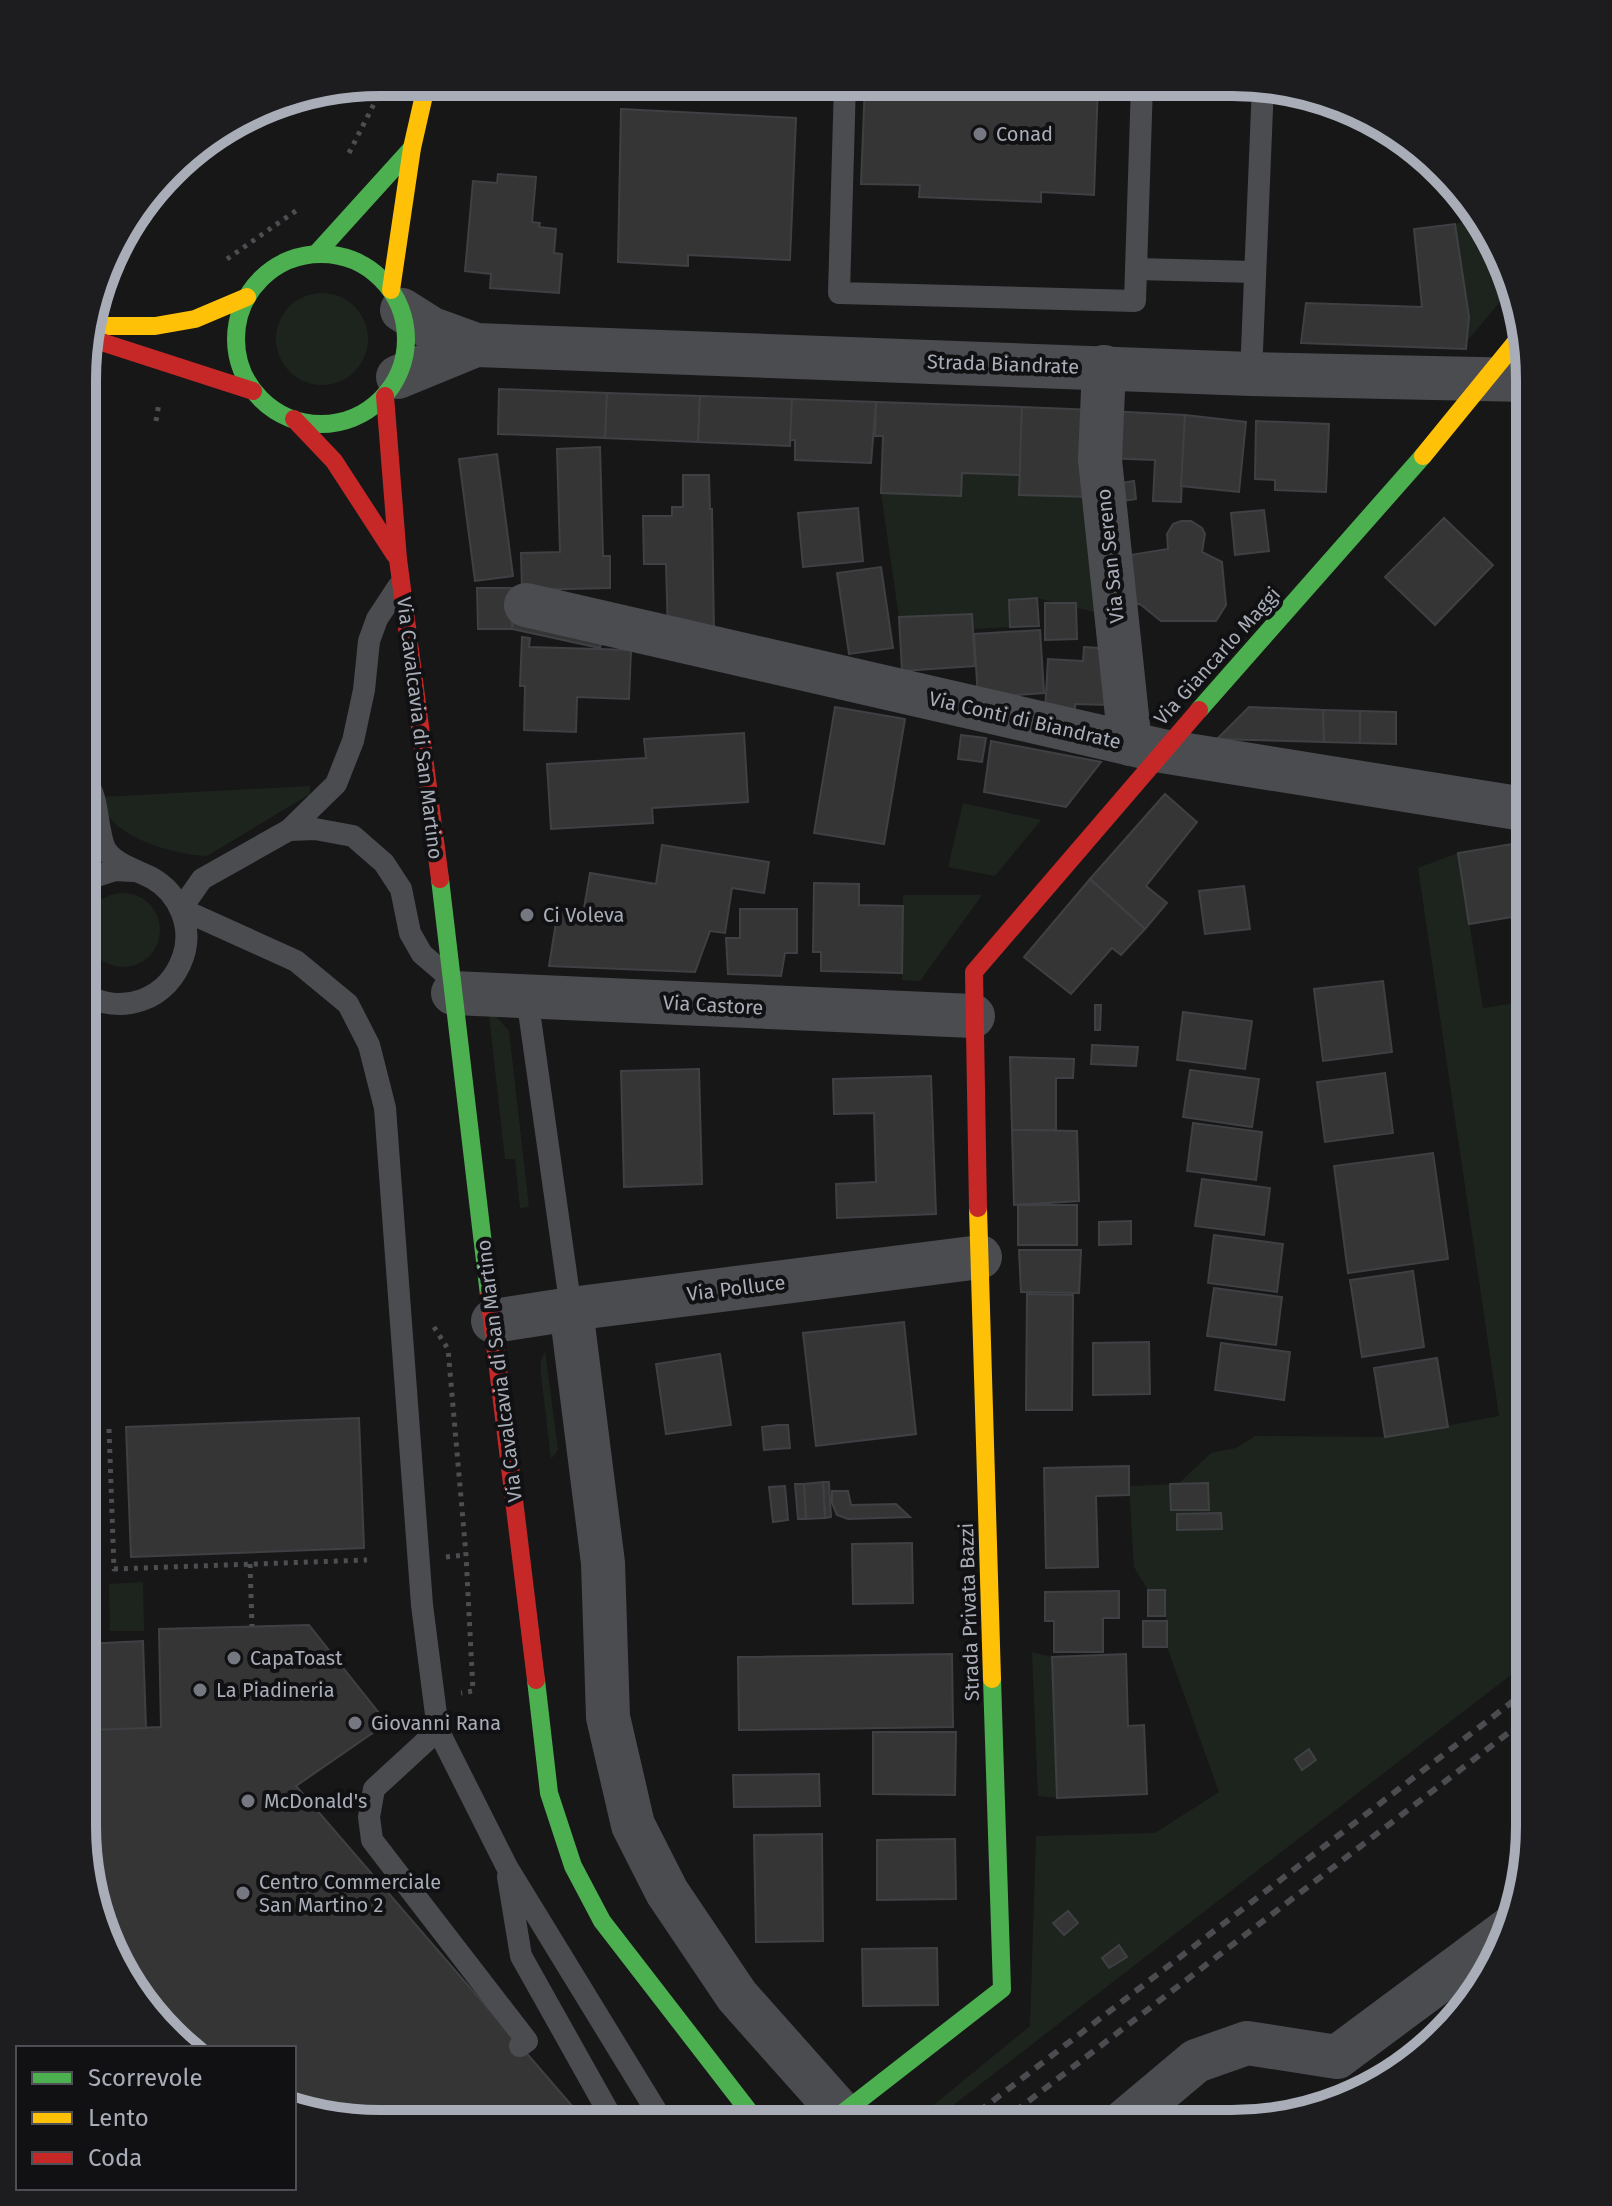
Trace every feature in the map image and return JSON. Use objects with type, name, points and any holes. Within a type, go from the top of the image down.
[{"type":"main road","points":[[396,300],[412,148],[424,97]]},
{"type":"main road","points":[[316,254],[412,148]]},
{"type":"main road","points":[[316,254],[337,255],[358,262],[377,274],[396,300],[406,333],[405,355],[391,386],[365,412],[343,421],[318,424],[294,419],[271,408],[253,391],[241,369],[236,345],[238,321],[247,297],[260,280],[276,267],[295,258],[316,254]]},
{"type":"main road","points":[[101,326],[155,326],[195,319],[247,297]]},
{"type":"main road","points":[[98,341],[253,391]]},
{"type":"main road","name":"Via Giancarlo Maggi","points":[[973,1016],[974,972],[1146,747],[1445,432],[1514,344]]},
{"type":"main road","name":"Via Cavalcavia di San Martino","points":[[391,386],[400,570],[549,1793],[573,1866],[602,1921],[748,2110]]},
{"type":"main road","name":"Via Cavalcavia di San Martino","points":[[294,419],[334,461],[400,570]]},
{"type":"main road","name":"Strada Privata Bazzi","points":[[846,2110],[1002,1989],[973,1016]]},
{"type":"street","name":"Strada Biandrate","points":[[396,300],[432,329],[476,345],[1251,374],[1516,379]]},
{"type":"street","name":"Strada Biandrate","points":[[391,386],[476,345]]},
{"type":"street","name":"Via San Sereno","points":[[1104,367],[1100,460],[1146,747]]},
{"type":"street","name":"Via Conti di Biandrate","points":[[526,605],[1146,747],[1516,808]]},
{"type":"street","name":"Via Castore","points":[[452,986],[527,997],[973,1016]]},
{"type":"street","name":"Via Polluce","points":[[493,1321],[980,1257]]},
{"type":"street","points":[[571,1309],[603,1563],[608,1717],[633,1825],[667,1892],[737,1996],[830,2110]]},
{"type":"street","points":[[1138,2110],[1196,2061],[1247,2043],[1337,2057],[1491,1943]]},
{"type":"lane","points":[[845,96],[839,293],[1135,301],[1142,96]]},
{"type":"lane","points":[[1251,374],[1262,98]]},
{"type":"lane","points":[[1136,269],[1255,272]]},
{"type":"lane","points":[[181,909],[202,879],[289,830],[336,784],[353,741],[364,690],[369,641],[400,570]]},
{"type":"lane","points":[[96,806],[105,849],[169,891],[181,909],[187,934],[179,967],[167,985],[151,997],[131,1004],[110,1004],[96,998]]},
{"type":"lane","points":[[289,830],[315,829],[353,836],[384,863],[401,889],[410,933],[422,954],[452,986]]},
{"type":"lane","points":[[96,874],[115,870],[202,879]]},
{"type":"lane","points":[[181,909],[296,961],[348,1004],[369,1045],[385,1108],[422,1605],[438,1730],[507,1867],[656,2110]]},
{"type":"lane","points":[[527,997],[571,1309]]},
{"type":"lane","points":[[438,1730],[374,1789],[369,1817],[372,1840],[527,2041],[520,2046]]},
{"type":"lane","points":[[507,1867],[521,1956],[607,2110]]},
{"type":"path","points":[[346,158],[377,97]]},
{"type":"path","points":[[216,267],[308,201]]},
{"type":"path","points":[[433,1315],[434,1330],[448,1349],[466,1555],[473,1691],[460,1693]]},
{"type":"path","points":[[109,1429],[114,1569],[367,1560]]},
{"type":"path","points":[[441,1557],[466,1555]]},
{"type":"path","points":[[250,1564],[252,1626]]},
{"type":"shaded area","points":[[1468,222],[1487,254],[1504,298],[1468,340],[1469,317],[1455,224]]},
{"type":"shaded area","points":[[322,293],[340,296],[355,306],[365,321],[368,339],[365,357],[355,372],[340,382],[322,385],[304,382],[289,372],[279,357],[276,339],[279,321],[289,306],[304,296]]},
{"type":"shaded area","points":[[962,473],[1020,475],[1020,495],[1092,497],[1106,615],[1037,598],[1009,600],[1010,627],[973,629],[971,614],[899,617],[881,493],[961,496]]},
{"type":"shaded area","points":[[310,786],[310,794],[207,856],[177,852],[127,833],[105,811],[101,797]]},
{"type":"shaded area","points":[[963,803],[1041,820],[995,876],[948,867]]},
{"type":"shaded area","points":[[1458,853],[1483,1008],[1516,1003],[1516,1671],[947,2110],[928,2110],[1030,2026],[1036,1836],[1155,1833],[1219,1792],[1167,1647],[1165,1590],[1148,1590],[1134,1567],[1129,1486],[1178,1484],[1211,1453],[1236,1448],[1255,1436],[1385,1437],[1499,1416],[1418,868]]},
{"type":"shaded area","points":[[109,895],[137,895],[154,909],[160,923],[158,944],[137,965],[116,967],[96,955],[96,905]]},
{"type":"shaded area","points":[[903,895],[982,895],[920,981],[902,980]]},
{"type":"shaded area","points":[[488,1007],[509,1031],[529,1207],[520,1208],[515,1159],[505,1159]]},
{"type":"shaded area","points":[[545,1351],[558,1450],[551,1459],[541,1375]]},
{"type":"shaded area","points":[[143,1582],[144,1631],[110,1631],[109,1584]]},
{"type":"shaded area","points":[[1032,1652],[1052,1657],[1057,1798],[1038,1796]]},
{"type":"building","name":"Conad","points":[[864,96],[1098,96],[1094,195],[1041,192],[1041,202],[919,197],[920,185],[861,184]]},
{"type":"building","points":[[621,109],[796,118],[790,260],[688,255],[688,266],[618,262]]},
{"type":"building","points":[[498,174],[536,177],[532,222],[540,223],[539,227],[556,229],[554,253],[562,254],[559,293],[490,288],[491,274],[465,271],[473,181],[497,183]]},
{"type":"building","points":[[1455,224],[1469,317],[1466,349],[1301,343],[1306,303],[1422,307],[1414,229]]},
{"type":"building","points":[[499,389],[607,393],[605,438],[498,434]]},
{"type":"building","points":[[607,393],[700,396],[698,442],[605,438]]},
{"type":"building","points":[[700,396],[792,399],[790,446],[698,442]]},
{"type":"building","points":[[792,399],[876,402],[871,463],[795,460],[795,440],[790,440]]},
{"type":"building","points":[[876,402],[1022,407],[1020,475],[962,473],[961,496],[881,493],[883,436],[875,436]]},
{"type":"building","points":[[1022,407],[1095,410],[1092,497],[1019,495]]},
{"type":"building","points":[[1108,411],[1185,415],[1181,502],[1153,501],[1155,460],[1105,458]]},
{"type":"building","points":[[1185,415],[1246,422],[1239,492],[1181,486]]},
{"type":"building","points":[[1256,421],[1329,424],[1326,492],[1275,490],[1275,480],[1255,479]]},
{"type":"building","points":[[600,447],[603,556],[610,556],[610,588],[522,590],[521,553],[560,552],[557,449]]},
{"type":"building","points":[[497,454],[513,576],[475,581],[459,459]]},
{"type":"building","points":[[683,475],[709,475],[714,634],[668,634],[666,564],[644,564],[643,516],[672,516],[672,507],[683,507]]},
{"type":"building","points":[[1134,481],[1136,499],[1117,502],[1115,484]]},
{"type":"building","points":[[858,508],[863,561],[803,567],[798,513]]},
{"type":"building","points":[[1264,510],[1269,551],[1235,555],[1231,513]]},
{"type":"building","points":[[1444,518],[1493,565],[1435,625],[1385,577]]},
{"type":"building","points":[[1191,521],[1202,528],[1205,534],[1202,552],[1222,562],[1226,605],[1216,621],[1161,621],[1140,604],[1129,605],[1124,556],[1168,549],[1167,534],[1173,524]]},
{"type":"building","points":[[881,567],[893,648],[849,654],[837,573]]},
{"type":"building","points":[[477,588],[512,588],[512,629],[478,629]]},
{"type":"building","points":[[1037,598],[1039,626],[1010,627],[1009,600]]},
{"type":"building","points":[[1045,603],[1076,603],[1077,639],[1045,640]]},
{"type":"building","points":[[972,614],[975,666],[902,671],[899,617]]},
{"type":"building","points":[[515,615],[603,634],[600,648],[512,629]]},
{"type":"building","points":[[1040,630],[1044,693],[978,698],[974,634]]},
{"type":"building","points":[[522,637],[530,638],[529,647],[631,650],[629,699],[577,697],[576,732],[524,730],[525,686],[520,686]]},
{"type":"building","points":[[1084,647],[1114,649],[1110,705],[1075,704],[1075,714],[1045,712],[1048,659],[1083,661]]},
{"type":"building","points":[[835,707],[905,719],[884,844],[814,833]]},
{"type":"building","points":[[1249,707],[1323,710],[1324,742],[1217,739]]},
{"type":"building","points":[[1323,710],[1360,711],[1360,743],[1324,742]]},
{"type":"building","points":[[1360,711],[1396,712],[1396,744],[1360,743]]},
{"type":"building","points":[[744,733],[748,802],[652,808],[653,823],[551,829],[547,764],[646,758],[644,739]]},
{"type":"building","points":[[961,735],[986,738],[982,762],[958,759]]},
{"type":"building","points":[[991,741],[1101,762],[1066,807],[984,792]]},
{"type":"building","points":[[1165,794],[1197,822],[1146,886],[1167,903],[1145,929],[1090,879]]},
{"type":"building","points":[[1516,843],[1516,916],[1469,924],[1458,853]]},
{"type":"building","points":[[662,845],[769,862],[764,893],[732,888],[725,933],[710,931],[695,972],[549,966],[558,910],[583,914],[590,873],[656,884]]},
{"type":"building","points":[[1090,879],[1145,929],[1121,955],[1112,948],[1071,994],[1024,957]]},
{"type":"building","points":[[814,883],[859,884],[859,905],[903,906],[902,973],[821,971],[821,952],[813,952]]},
{"type":"building","points":[[1244,886],[1250,929],[1205,934],[1199,891]]},
{"type":"building","points":[[740,909],[797,909],[797,953],[785,953],[781,976],[728,974],[726,938],[740,938]]},
{"type":"building","points":[[1383,981],[1392,1052],[1323,1061],[1314,989]]},
{"type":"building","points":[[1095,1005],[1101,1005],[1100,1030],[1095,1030]]},
{"type":"building","points":[[1183,1012],[1252,1021],[1245,1069],[1177,1060]]},
{"type":"building","points":[[1092,1045],[1138,1047],[1136,1066],[1091,1064]]},
{"type":"building","points":[[1010,1057],[1074,1059],[1073,1078],[1056,1078],[1056,1130],[1012,1130]]},
{"type":"building","points":[[699,1069],[702,1184],[624,1187],[621,1071]]},
{"type":"building","points":[[1190,1070],[1259,1079],[1252,1127],[1183,1117]]},
{"type":"building","points":[[1385,1073],[1393,1133],[1325,1142],[1317,1082]]},
{"type":"building","points":[[931,1076],[936,1214],[837,1218],[836,1184],[876,1182],[874,1113],[834,1114],[833,1079]]},
{"type":"building","points":[[1193,1123],[1262,1132],[1256,1180],[1187,1171]]},
{"type":"building","points":[[1012,1130],[1077,1131],[1079,1201],[1014,1205]]},
{"type":"building","points":[[1433,1153],[1448,1259],[1348,1273],[1334,1166]]},
{"type":"building","points":[[1202,1179],[1270,1188],[1264,1235],[1195,1226]]},
{"type":"building","points":[[1018,1205],[1077,1205],[1077,1245],[1018,1245]]},
{"type":"building","points":[[1131,1221],[1131,1244],[1099,1245],[1099,1222]]},
{"type":"building","points":[[1214,1235],[1283,1244],[1277,1292],[1208,1283]]},
{"type":"building","points":[[1019,1250],[1081,1250],[1079,1293],[1021,1292]]},
{"type":"building","points":[[1413,1271],[1424,1347],[1362,1357],[1350,1280]]},
{"type":"building","points":[[1214,1288],[1282,1297],[1276,1345],[1207,1336]]},
{"type":"building","points":[[1027,1294],[1073,1295],[1072,1410],[1026,1410]]},
{"type":"building","points":[[904,1322],[916,1434],[816,1446],[803,1333]]},
{"type":"building","points":[[1149,1342],[1150,1394],[1093,1395],[1093,1343]]},
{"type":"building","points":[[1221,1343],[1290,1352],[1284,1400],[1215,1390]]},
{"type":"building","points":[[720,1354],[731,1425],[666,1434],[656,1364]]},
{"type":"building","points":[[1437,1358],[1448,1427],[1385,1437],[1374,1368]]},
{"type":"building","points":[[359,1418],[364,1548],[131,1557],[126,1427]]},
{"type":"building","points":[[788,1425],[790,1448],[764,1450],[762,1427]]},
{"type":"building","points":[[1129,1466],[1129,1495],[1096,1496],[1098,1567],[1046,1568],[1044,1468]]},
{"type":"building","points":[[823,1482],[829,1482],[831,1517],[825,1518]]},
{"type":"building","points":[[823,1482],[825,1518],[806,1519],[804,1484]]},
{"type":"building","points":[[1208,1483],[1209,1510],[1171,1510],[1170,1484]]},
{"type":"building","points":[[795,1484],[804,1484],[806,1519],[798,1519]]},
{"type":"building","points":[[785,1486],[788,1520],[773,1522],[769,1487]]},
{"type":"building","points":[[832,1491],[848,1491],[851,1505],[896,1504],[910,1517],[848,1519],[837,1515],[832,1503]]},
{"type":"building","points":[[1221,1513],[1222,1529],[1177,1530],[1177,1514]]},
{"type":"building","points":[[912,1543],[913,1603],[853,1604],[852,1544]]},
{"type":"building","points":[[1148,1590],[1165,1590],[1165,1616],[1148,1616]]},
{"type":"building","points":[[1119,1591],[1119,1618],[1103,1618],[1103,1652],[1054,1652],[1054,1621],[1045,1621],[1045,1592]]},
{"type":"building","points":[[1143,1621],[1167,1621],[1167,1647],[1143,1647]]},
{"type":"building","name":"Centro Commerciale San Martino 2","points":[[309,1625],[387,1723],[296,1786],[576,2110],[380,2110],[325,2105],[296,2097],[296,2046],[201,2046],[166,2013],[134,1968],[111,1917],[98,1863],[96,1826],[96,1729],[161,1727],[159,1629]]},
{"type":"building","points":[[143,1641],[146,1728],[96,1730],[96,1643]]},
{"type":"building","points":[[952,1654],[953,1727],[739,1730],[738,1657]]},
{"type":"building","points":[[1126,1654],[1128,1726],[1144,1725],[1147,1794],[1057,1798],[1052,1657]]},
{"type":"building","points":[[873,1732],[956,1732],[955,1795],[873,1794]]},
{"type":"building","points":[[1309,1749],[1316,1760],[1302,1770],[1295,1759]]},
{"type":"building","points":[[819,1774],[820,1806],[734,1807],[733,1775]]},
{"type":"building","points":[[822,1834],[823,1941],[756,1942],[754,1835]]},
{"type":"building","points":[[955,1839],[956,1899],[877,1900],[877,1840]]},
{"type":"building","points":[[1068,1911],[1078,1923],[1064,1935],[1053,1923]]},
{"type":"building","points":[[1119,1945],[1127,1957],[1109,1968],[1102,1958]]},
{"type":"building","points":[[937,1948],[938,2005],[863,2006],[862,1949]]},
{"type":"railway","points":[[981,2110],[1516,1699]]},
{"type":"railway","points":[[1017,2110],[1516,1727]]},
{"type":"traffic: fast","points":[[316,254],[412,148]]},
{"type":"traffic: fast","points":[[321,254],[353,261],[381,279],[399,307],[406,339],[399,371],[381,399],[353,417],[321,424],[289,417],[261,399],[243,371],[236,339],[243,307],[261,279],[289,261],[321,254]]},
{"type":"traffic: fast","points":[[1199,710],[1423,456]]},
{"type":"traffic: fast","points":[[440,879],[489,1295]]},
{"type":"traffic: fast","points":[[847,2110],[1002,1989],[992,1679]]},
{"type":"traffic: fast","points":[[536,1680],[549,1793],[573,1866],[602,1921],[748,2110]]},
{"type":"traffic: slow","points":[[391,290],[412,148],[424,97]]},
{"type":"traffic: slow","points":[[101,326],[155,326],[195,319],[247,297]]},
{"type":"traffic: slow","points":[[1423,456],[1514,344]]},
{"type":"traffic: slow","points":[[978,1208],[992,1679]]},
{"type":"traffic: jam","points":[[98,341],[253,391]]},
{"type":"traffic: jam","points":[[385,396],[398,559],[440,879]]},
{"type":"traffic: jam","points":[[294,419],[334,461],[395,555]]},
{"type":"traffic: jam","points":[[978,1208],[974,972],[1199,710]]},
{"type":"traffic: jam","points":[[489,1295],[536,1680]]},
{"type":"place","name":"Conad","points":[[980,134]]},
{"type":"place","name":"Ci Voleva","points":[[527,915]]},
{"type":"place","name":"CapaToast","points":[[234,1658]]},
{"type":"place","name":"La Piadineria","points":[[200,1690]]},
{"type":"place","name":"Giovanni Rana","points":[[355,1723]]},
{"type":"place","name":"McDonald's","points":[[248,1801]]},
{"type":"place","name":"Centro Commerciale San Martino 2","points":[[243,1893]]}]
